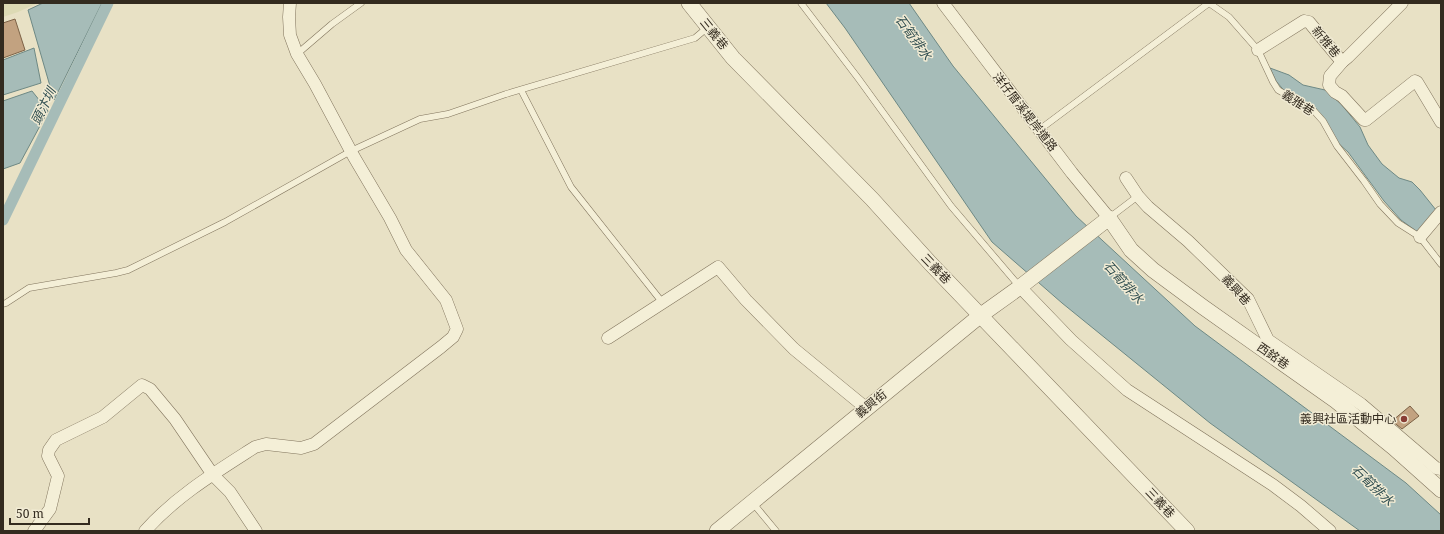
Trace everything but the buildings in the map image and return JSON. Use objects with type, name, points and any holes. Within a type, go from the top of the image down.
[{"type":"street","points":[[145,531],[158,517],[180,498],[255,447],[266,444],[301,448],[314,444],[442,347],[453,337],[457,329],[446,300],[406,250],[390,218],[351,152],[315,84],[297,54],[290,35],[290,3]]},
{"type":"street","name":"三義巷","points":[[689,3],[733,58],[872,199],[930,262],[1187,531]]},
{"type":"street","name":"洋仔厝溪堤岸道路","points":[[943,3],[1072,173],[1109,218]]},
{"type":"street","name":"新雅巷","points":[[1258,50],[1306,21],[1309,22],[1342,62],[1348,58],[1402,3]]},
{"type":"street","points":[[1342,62],[1330,76],[1330,85],[1335,92],[1342,96],[1364,120],[1366,120],[1415,81],[1441,122]]},
{"type":"street","name":"義興巷","points":[[1126,178],[1138,196],[1148,207],[1188,241],[1248,299],[1268,340],[1361,404],[1436,468],[1441,468]]},
{"type":"street","points":[[1420,237],[1441,212]]},
{"type":"street","name":"義興街","points":[[717,531],[981,315],[1024,284],[1109,218]]},
{"type":"street","name":"西銘巷","points":[[1109,218],[1131,250],[1153,270],[1336,401],[1394,448],[1441,490]]},
{"type":"street","points":[[608,338],[718,267],[746,300],[794,349],[866,408]]},
{"type":"street","points":[[1024,284],[1071,340],[1127,390],[1273,485],[1301,506],[1330,531]]},
{"type":"street","points":[[34,531],[50,509],[58,476],[48,456],[49,450],[56,440],[103,417],[142,385],[150,389],[175,419],[213,475],[230,492],[256,531]]},
{"type":"lane","points":[[297,54],[332,24],[361,3]]},
{"type":"lane","points":[[801,3],[858,78],[951,206],[1024,284]]},
{"type":"lane","points":[[1039,130],[1209,3]]},
{"type":"lane","name":"義雅巷","points":[[1209,3],[1229,17],[1258,50],[1278,90],[1314,111],[1323,121],[1337,146],[1380,204],[1398,223],[1420,237],[1441,264]]},
{"type":"lane","points":[[3,304],[29,288],[128,270],[225,222],[351,152],[420,119],[448,114],[521,90],[695,38],[708,27]]},
{"type":"lane","points":[[521,90],[571,187],[662,302]]},
{"type":"lane","points":[[1109,218],[1138,196]]},
{"type":"lane","points":[[752,502],[776,531]]},
{"type":"shaded area","points":[[3,3],[38,3],[3,17]]},
{"type":"water","points":[[43,3],[102,3],[54,100],[28,10]]},
{"type":"water","name":"石筍排水","points":[[826,3],[909,3],[953,66],[1076,216],[1195,326],[1406,483],[1441,515],[1441,531],[1360,531],[1210,423],[1062,303],[992,242],[845,28]]},
{"type":"water","points":[[34,48],[41,83],[3,95],[3,60]]},
{"type":"water","points":[[1270,68],[1289,75],[1303,85],[1325,90],[1341,104],[1360,127],[1368,145],[1382,164],[1399,178],[1412,182],[1420,190],[1436,210],[1419,233],[1401,220],[1384,201],[1348,152],[1339,144],[1328,125],[1287,94],[1276,81]]},
{"type":"water","points":[[32,91],[48,111],[20,163],[3,169],[3,101]]},
{"type":"waterway","name":"頭汴圳","points":[[3,220],[108,3]]},
{"type":"place","name":"義興社區活動中心","points":[[1404,419]]}]
